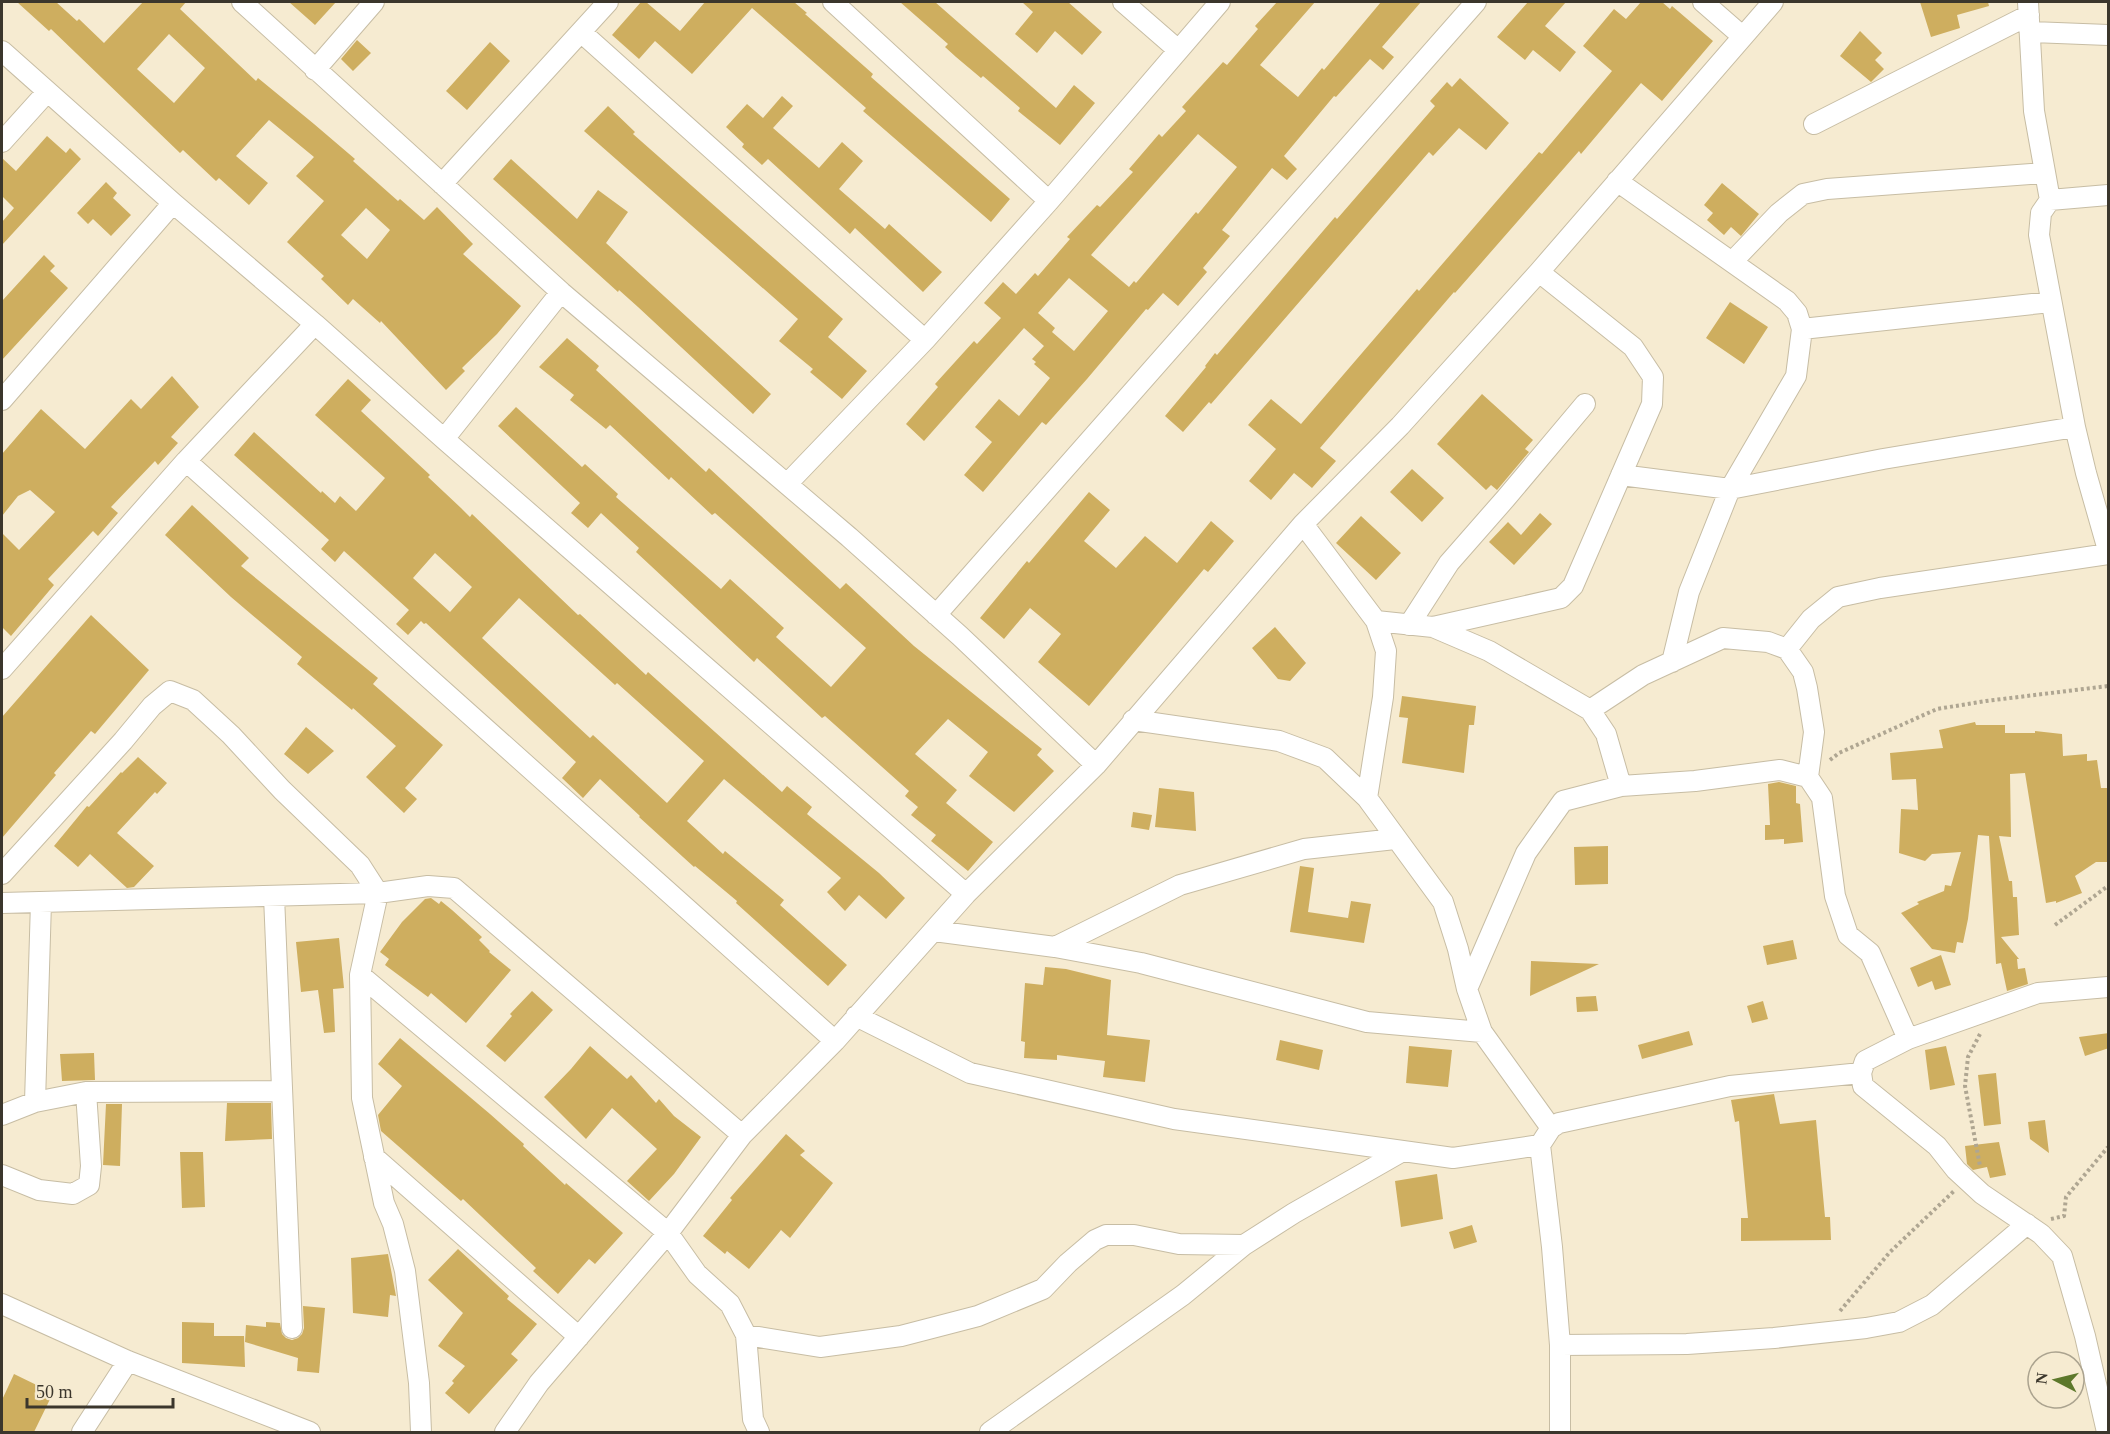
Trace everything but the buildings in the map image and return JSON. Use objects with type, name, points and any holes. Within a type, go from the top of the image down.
[{"type":"street","points":[[242,2],[561,292],[787,484],[936,615],[1096,765]]},
{"type":"street","points":[[315,70],[374,2]]},
{"type":"street","points":[[442,184],[608,2]]},
{"type":"street","points":[[832,2],[1049,201]]},
{"type":"street","points":[[1123,2],[1177,50]]},
{"type":"street","points":[[787,484],[925,340],[1049,201],[1220,2]]},
{"type":"street","points":[[936,615],[1476,2]]},
{"type":"street","points":[[1703,2],[1742,36]]},
{"type":"street","points":[[505,1432],[539,1383],[668,1233],[742,1136],[835,1041],[966,894],[1096,765],[1303,524],[1400,426],[1539,272],[1773,2]]},
{"type":"street","points":[[1814,124],[2029,16],[2109,35]]},
{"type":"street","points":[[1787,649],[1811,619],[1838,597],[1880,588],[2109,552],[2075,427],[2039,235],[2041,213],[2050,200],[2034,111],[2029,16]]},
{"type":"street","points":[[581,32],[925,340]]},
{"type":"street","points":[[2,51],[173,203],[315,324],[966,894]]},
{"type":"street","points":[[2,142],[47,92]]},
{"type":"street","points":[[1732,262],[1779,213],[1803,194],[1827,189],[2045,173]]},
{"type":"street","points":[[1617,181],[1788,301],[1797,313],[1802,329],[1796,376],[1730,489],[1689,592],[1672,662]]},
{"type":"street","points":[[2050,200],[2109,195]]},
{"type":"street","points":[[2,400],[173,203]]},
{"type":"street","points":[[1376,621],[1433,627],[1561,598],[1573,586],[1652,404],[1653,377],[1632,347],[1539,272]]},
{"type":"street","points":[[444,439],[561,292]]},
{"type":"street","points":[[1802,329],[2051,302]]},
{"type":"street","points":[[2,669],[186,461],[315,324]]},
{"type":"street","points":[[1409,625],[1449,563],[1585,404]]},
{"type":"street","points":[[1621,475],[1730,489],[1883,459],[2075,427]]},
{"type":"street","points":[[186,461],[835,1041]]},
{"type":"street","points":[[1303,524],[1376,621],[1386,651],[1383,697],[1366,798]]},
{"type":"street","points":[[1433,627],[1489,651],[1590,710],[1606,734],[1621,786]]},
{"type":"street","points":[[1590,710],[1643,675],[1723,638],[1768,642],[1787,649],[1803,672],[1809,699],[1814,732],[1808,777],[1821,798],[1834,896],[1848,935],[1870,953],[1908,1039]]},
{"type":"street","points":[[2,874],[152,706],[170,691],[193,700],[231,735],[282,790],[360,865],[378,893],[360,975],[362,1098],[384,1203],[393,1224],[405,1271],[419,1383],[421,1432]]},
{"type":"street","points":[[1133,720],[1279,741],[1325,758],[1366,798],[1443,902],[1458,948],[1467,989],[1482,1032],[1546,1137],[1560,1345],[1560,1432]]},
{"type":"street","points":[[1467,989],[1526,853],[1563,801],[1621,786],[1780,770],[1808,777]]},
{"type":"street","points":[[1055,947],[1179,885],[1304,849],[1395,838]]},
{"type":"street","points":[[2,903],[378,893],[428,886],[454,888],[742,1136]]},
{"type":"street","points":[[274,896],[292,1328]]},
{"type":"street","points":[[35,1102],[41,902]]},
{"type":"street","points":[[934,931],[1055,947],[1141,963],[1367,1022],[1482,1032]]},
{"type":"street","points":[[360,975],[668,1233],[697,1274],[730,1304],[747,1335],[753,1419],[759,1432]]},
{"type":"street","points":[[2107,1432],[2085,1336],[2062,1256],[2041,1234],[1982,1194],[1956,1170],[1937,1146],[1863,1086],[1861,1073],[1865,1061],[1908,1039],[2038,993],[2109,987]]},
{"type":"street","points":[[856,1016],[970,1073],[1174,1119],[1454,1158],[1546,1137],[1559,1123],[1730,1086],[1861,1073]]},
{"type":"street","points":[[2,1115],[35,1102],[86,1092],[282,1091]]},
{"type":"street","points":[[2,1175],[39,1190],[73,1194],[89,1185],[91,1166],[86,1092]]},
{"type":"street","points":[[990,1432],[1182,1295],[1244,1245],[1294,1213],[1401,1152]]},
{"type":"street","points":[[374,1157],[579,1337]]},
{"type":"street","points":[[1560,1345],[1687,1344],[1774,1338],[1899,1322],[1932,1305],[2027,1224]]},
{"type":"street","points":[[747,1335],[820,1347],[901,1336],[978,1316],[1043,1289],[1068,1263],[1095,1240],[1106,1235],[1134,1235],[1179,1244],[1244,1245]]},
{"type":"street","points":[[2,1304],[128,1361],[310,1432]]},
{"type":"street","points":[[82,1432],[128,1361]]},
{"type":"path","points":[[1808,777],[1839,753],[1937,709],[1986,700],[2109,686]]},
{"type":"path","points":[[2055,925],[2109,886]]},
{"type":"path","points":[[1982,1029],[1968,1057],[1965,1086],[1979,1161],[1982,1194]]},
{"type":"path","points":[[2027,1224],[2064,1216],[2066,1197],[2109,1147]]},
{"type":"path","points":[[1827,1332],[1840,1310],[1890,1252],[1966,1179]]}]
